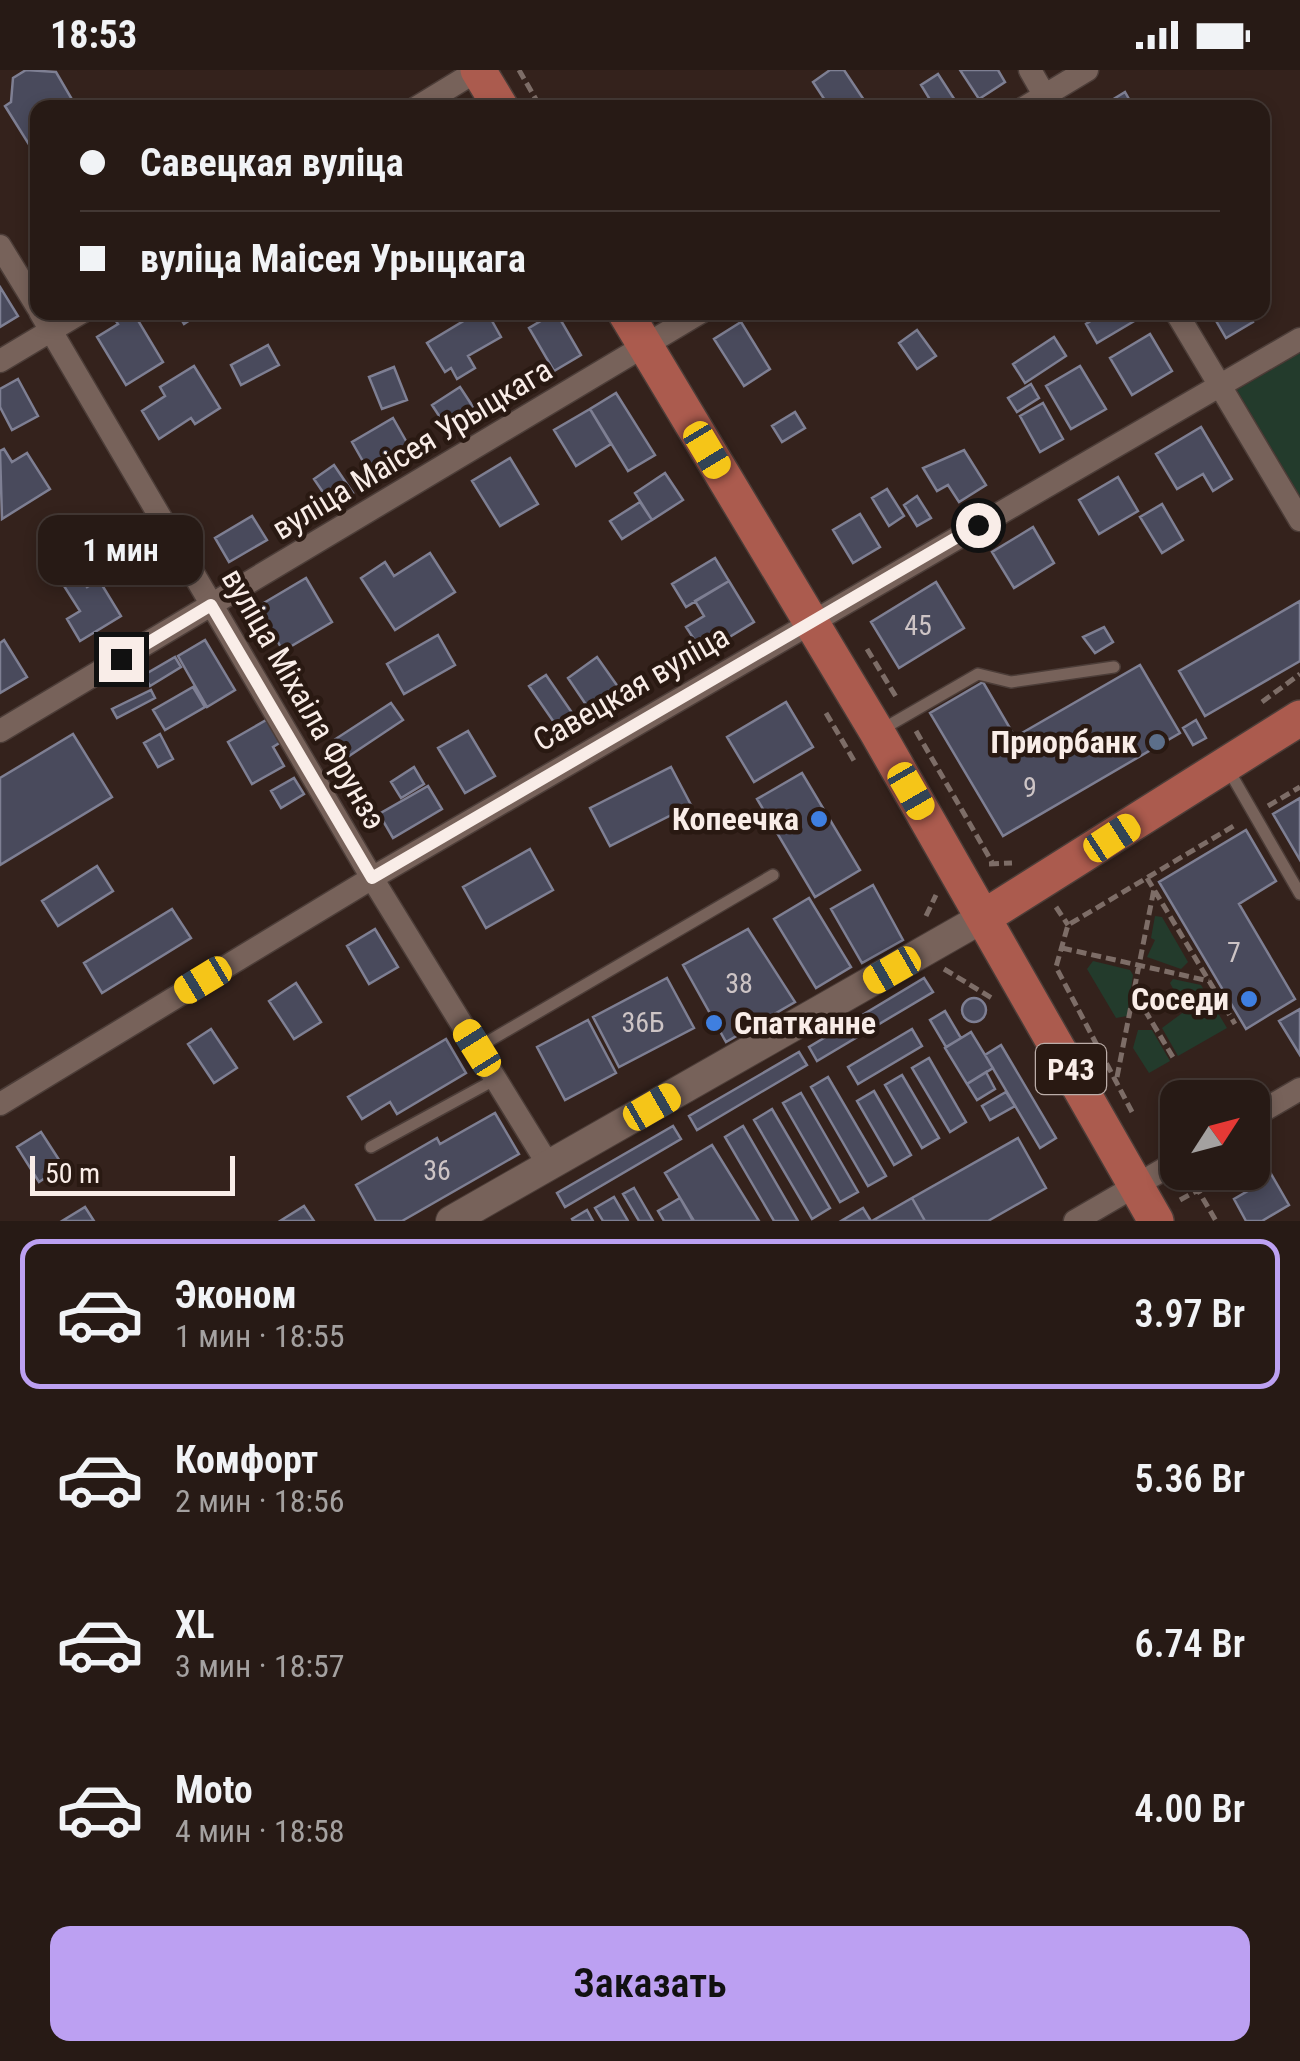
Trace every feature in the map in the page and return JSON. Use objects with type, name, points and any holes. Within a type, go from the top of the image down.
[{"type":"main road","points":[[478,70],[496,100]]},
{"type":"main road","name":"Р43","points":[[630,320],[877,732],[1156,1221]]},
{"type":"main road","points":[[452,1221],[984,917],[1300,718]]},
{"type":"street","points":[[429,100],[478,70]]},
{"type":"street","points":[[1030,70],[1039,100]]},
{"type":"street","points":[[1044,100],[1086,70]]},
{"type":"street","name":"вуліца Міхаіла Фрунзэ","points":[[0,246],[30,296]]},
{"type":"street","points":[[0,362],[40,320]]},
{"type":"street","name":"вуліца Міхаіла Фрунзэ","points":[[45,320],[372,878],[549,1166]]},
{"type":"street","name":"вуліца Маісея Урыцкага","points":[[0,731],[689,320]]},
{"type":"street","points":[[1181,320],[1300,520]]},
{"type":"street","name":"Савецкая вуліца","points":[[0,1104],[372,878],[1300,339]]},
{"type":"street","points":[[1270,1106],[1300,1089]]},
{"type":"street","points":[[1075,1221],[1160,1171]]},
{"type":"lane","points":[[877,732],[978,674],[1011,682],[1114,667]]},
{"type":"lane","points":[[1226,766],[1300,894]]},
{"type":"lane","points":[[477,1048],[773,875]]},
{"type":"lane","points":[[370,1146],[496,1079]]},
{"type":"path","points":[[519,70],[537,100]]},
{"type":"path","points":[[1141,1128],[1056,967],[1068,926],[1300,787]]},
{"type":"path","points":[[1147,878],[1234,1024]]},
{"type":"path","points":[[1116,1080],[1136,995],[1154,888]]},
{"type":"path","points":[[1062,948],[1209,981]]},
{"type":"path","points":[[933,962],[997,1002]]},
{"type":"path","points":[[1136,995],[1174,1058]]},
{"type":"path","points":[[1198,1190],[1216,1221]]},
{"type":"green space","points":[[1300,353],[1300,496],[1237,390]]},
{"type":"green space","points":[[1155,916],[1162,917],[1188,962],[1181,969],[1147,957],[1155,940],[1151,938]]},
{"type":"green space","points":[[1093,961],[1130,970],[1133,975],[1127,1016],[1116,1018],[1087,969]]},
{"type":"green space","points":[[1173,979],[1201,985],[1227,1028],[1178,1056],[1162,1028],[1185,1011],[1170,983]]},
{"type":"green space","points":[[1138,1030],[1152,1030],[1170,1061],[1149,1073],[1133,1048]]},
{"type":"building","points":[[26,70],[56,72],[72,100],[30,100],[30,146],[5,106],[11,102],[13,78]]},
{"type":"building","points":[[830,70],[844,70],[864,100],[825,100],[813,82]]},
{"type":"building","points":[[960,70],[998,70],[1005,82],[979,99]]},
{"type":"building","points":[[938,74],[955,100],[930,100],[921,85]]},
{"type":"building","points":[[1125,92],[1130,100],[1112,100]]},
{"type":"building","points":[[0,287],[18,316],[0,327]]},
{"type":"building","points":[[115,320],[138,320],[163,362],[126,385],[97,337],[118,324]]},
{"type":"building","points":[[465,320],[491,320],[501,337],[468,356],[475,368],[457,379],[451,368],[445,372],[427,343]]},
{"type":"building","points":[[542,320],[561,320],[581,355],[554,371],[529,328]]},
{"type":"building","points":[[1092,320],[1136,320],[1097,343],[1086,324]]},
{"type":"building","points":[[1216,320],[1252,320],[1253,322],[1226,338]]},
{"type":"building","points":[[741,322],[770,369],[744,386],[714,339]]},
{"type":"building","points":[[917,330],[936,356],[917,369],[899,343]]},
{"type":"building","points":[[1150,334],[1172,371],[1132,395],[1110,358]]},
{"type":"building","points":[[1054,337],[1066,356],[1025,383],[1013,364]]},
{"type":"building","points":[[268,345],[279,365],[241,385],[231,365]]},
{"type":"building","points":[[194,366],[220,408],[195,424],[191,418],[159,439],[142,411],[165,396],[160,387]]},
{"type":"building","points":[[1080,366],[1106,409],[1071,429],[1046,386]]},
{"type":"building","points":[[394,367],[407,400],[382,409],[369,377]]},
{"type":"building","points":[[18,379],[38,416],[12,430],[0,407],[0,389]]},
{"type":"building","points":[[1031,384],[1039,398],[1017,412],[1008,398]]},
{"type":"building","points":[[460,387],[479,416],[451,434],[432,405]]},
{"type":"building","points":[[616,393],[655,455],[628,471],[590,409]]},
{"type":"building","points":[[1043,403],[1063,439],[1040,452],[1020,416]]},
{"type":"building","points":[[590,409],[611,444],[576,466],[554,430]]},
{"type":"building","points":[[795,412],[805,428],[782,442],[772,426]]},
{"type":"building","points":[[393,418],[414,455],[373,479],[352,442]]},
{"type":"building","points":[[1201,427],[1232,479],[1213,491],[1203,474],[1177,489],[1156,454]]},
{"type":"building","points":[[4,449],[12,462],[27,453],[50,489],[2,519],[0,451]]},
{"type":"building","points":[[964,450],[986,485],[959,502],[948,485],[937,491],[923,468]]},
{"type":"building","points":[[510,458],[538,504],[500,526],[472,481]]},
{"type":"building","points":[[334,465],[353,493],[333,507],[314,479]]},
{"type":"building","points":[[665,473],[683,500],[652,520],[635,493]]},
{"type":"building","points":[[1118,477],[1138,511],[1099,534],[1079,500]]},
{"type":"building","points":[[887,489],[904,516],[889,526],[872,498]]},
{"type":"building","points":[[917,496],[931,518],[917,526],[904,505]]},
{"type":"building","points":[[640,502],[652,520],[622,539],[610,521]]},
{"type":"building","points":[[1162,504],[1183,540],[1162,553],[1140,517]]},
{"type":"building","points":[[860,514],[880,547],[853,563],[833,530]]},
{"type":"building","points":[[252,516],[267,540],[229,562],[215,538]]},
{"type":"building","points":[[1033,527],[1054,563],[1014,588],[992,552]]},
{"type":"building","points":[[430,553],[455,592],[395,630],[361,578],[385,562],[394,576]]},
{"type":"building","points":[[715,558],[729,581],[686,607],[672,584]]},
{"type":"building","points":[[80,577],[87,587],[99,580],[121,616],[80,641],[67,619],[80,611],[64,586]]},
{"type":"building","points":[[306,578],[332,622],[283,651],[274,635],[269,638],[257,607]]},
{"type":"building","points":[[729,581],[754,622],[703,653],[686,627],[704,616],[695,601]]},
{"type":"building","points":[[936,582],[964,628],[899,668],[871,622]]},
{"type":"building","points":[[1300,601],[1300,661],[1205,716],[1179,671]]},
{"type":"building","points":[[1104,627],[1113,642],[1095,653],[1083,637]]},
{"type":"building","points":[[438,635],[455,665],[404,694],[387,664]]},
{"type":"building","points":[[4,640],[27,677],[0,693],[0,643]]},
{"type":"building","points":[[205,640],[235,690],[207,707],[178,656]]},
{"type":"building","points":[[175,657],[181,667],[150,686],[144,675]]},
{"type":"building","points":[[597,657],[623,694],[593,715],[568,678]]},
{"type":"building","points":[[1140,665],[1180,733],[1003,836],[930,713],[983,682],[1015,737]]},
{"type":"building","points":[[546,675],[577,720],[560,731],[529,686]]},
{"type":"building","points":[[193,687],[205,707],[165,730],[153,710]]},
{"type":"building","points":[[151,690],[155,698],[117,718],[112,709]]},
{"type":"building","points":[[786,702],[813,747],[754,782],[727,737]]},
{"type":"building","points":[[391,703],[403,720],[346,758],[334,740]]},
{"type":"building","points":[[268,719],[281,742],[273,747],[284,766],[252,784],[228,742]]},
{"type":"building","points":[[1196,720],[1206,738],[1193,745],[1183,728]]},
{"type":"building","points":[[468,731],[495,776],[465,793],[438,748]]},
{"type":"building","points":[[73,734],[112,797],[0,865],[0,778]]},
{"type":"building","points":[[160,734],[173,759],[158,767],[144,743]]},
{"type":"building","points":[[414,767],[424,784],[401,798],[391,782]]},
{"type":"building","points":[[671,767],[691,805],[610,846],[590,808]]},
{"type":"building","points":[[802,773],[860,870],[815,897],[757,799]]},
{"type":"building","points":[[294,778],[304,794],[281,808],[271,791]]},
{"type":"building","points":[[428,786],[442,809],[393,838],[379,814]]},
{"type":"building","points":[[1300,798],[1300,860],[1273,814]]},
{"type":"building","points":[[1246,830],[1276,881],[1239,904],[1295,999],[1246,1029],[1159,882]]},
{"type":"building","points":[[530,849],[553,890],[486,928],[463,887]]},
{"type":"building","points":[[97,866],[113,891],[58,926],[42,901]]},
{"type":"building","points":[[873,885],[903,940],[862,963],[831,909]]},
{"type":"building","points":[[809,898],[851,967],[816,988],[774,919]]},
{"type":"building","points":[[172,909],[191,938],[102,993],[84,963]]},
{"type":"building","points":[[375,929],[398,967],[369,984],[347,946]]},
{"type":"building","points":[[748,929],[795,1002],[726,1042],[683,965]]},
{"type":"building","points":[[667,978],[694,1028],[619,1067],[593,1017]]},
{"type":"building","points":[[924,978],[933,992],[817,1061],[809,1047]]},
{"type":"building","points":[[296,983],[321,1022],[294,1039],[269,1001]]},
{"type":"building","points":[[974,998],[986,1010],[974,1022],[962,1010]]},
{"type":"building","points":[[1300,1009],[1300,1055],[1279,1021]]},
{"type":"building","points":[[945,1011],[961,1038],[946,1047],[930,1020]]},
{"type":"building","points":[[588,1020],[616,1073],[565,1100],[537,1047]]},
{"type":"building","points":[[211,1029],[237,1068],[214,1083],[188,1044]]},
{"type":"building","points":[[912,1029],[922,1046],[858,1084],[848,1067]]},
{"type":"building","points":[[971,1032],[993,1068],[967,1084],[945,1048]]},
{"type":"building","points":[[446,1039],[466,1073],[397,1114],[390,1102],[362,1119],[348,1097]]},
{"type":"building","points":[[1001,1045],[1056,1138],[1040,1148],[985,1055]]},
{"type":"building","points":[[799,1052],[807,1065],[697,1130],[689,1116]]},
{"type":"building","points":[[929,1058],[966,1122],[950,1132],[912,1068]]},
{"type":"building","points":[[986,1072],[995,1089],[977,1100],[967,1084]]},
{"type":"building","points":[[902,1075],[939,1138],[922,1148],[885,1085]]},
{"type":"building","points":[[828,1077],[886,1176],[868,1186],[811,1087]]},
{"type":"building","points":[[874,1091],[911,1155],[894,1165],[857,1101]]},
{"type":"building","points":[[1006,1092],[1015,1106],[990,1120],[982,1106]]},
{"type":"building","points":[[801,1093],[858,1192],[840,1202],[783,1103]]},
{"type":"building","points":[[772,1109],[830,1208],[812,1219],[754,1120]]},
{"type":"building","points":[[495,1113],[519,1154],[402,1221],[376,1221],[356,1185],[437,1138],[440,1144]]},
{"type":"building","points":[[673,1126],[681,1139],[565,1207],[557,1193]]},
{"type":"building","points":[[743,1126],[798,1221],[774,1221],[725,1137]]},
{"type":"building","points":[[41,1132],[63,1166],[39,1182],[17,1147]]},
{"type":"building","points":[[1018,1138],[1046,1188],[988,1221],[925,1221],[912,1198]]},
{"type":"building","points":[[712,1145],[759,1221],[694,1221],[665,1173]]},
{"type":"building","points":[[1270,1172],[1289,1205],[1262,1221],[1246,1221],[1234,1199],[1250,1190],[1270,1190]]},
{"type":"building","points":[[634,1188],[653,1221],[639,1221],[623,1194]]},
{"type":"building","points":[[614,1197],[628,1221],[603,1221],[595,1208]]},
{"type":"building","points":[[680,1198],[693,1221],[664,1221],[658,1211]]},
{"type":"building","points":[[912,1198],[925,1221],[872,1221]]},
{"type":"building","points":[[304,1206],[314,1221],[280,1221]]},
{"type":"building","points":[[85,1207],[94,1221],[62,1221]]},
{"type":"building","points":[[863,1208],[871,1221],[841,1221]]},
{"type":"building","points":[[587,1210],[593,1221],[573,1221],[572,1219]]},
{"type":"place","name":"Приорбанк","points":[[1157,742]]},
{"type":"place","name":"Копеечка","points":[[819,819]]},
{"type":"place","name":"Соседи","points":[[1249,999]]},
{"type":"place","name":"Спатканне","points":[[714,1023]]},
{"type":"route","points":[[121,659],[211,605],[372,878],[978,525]]}]
